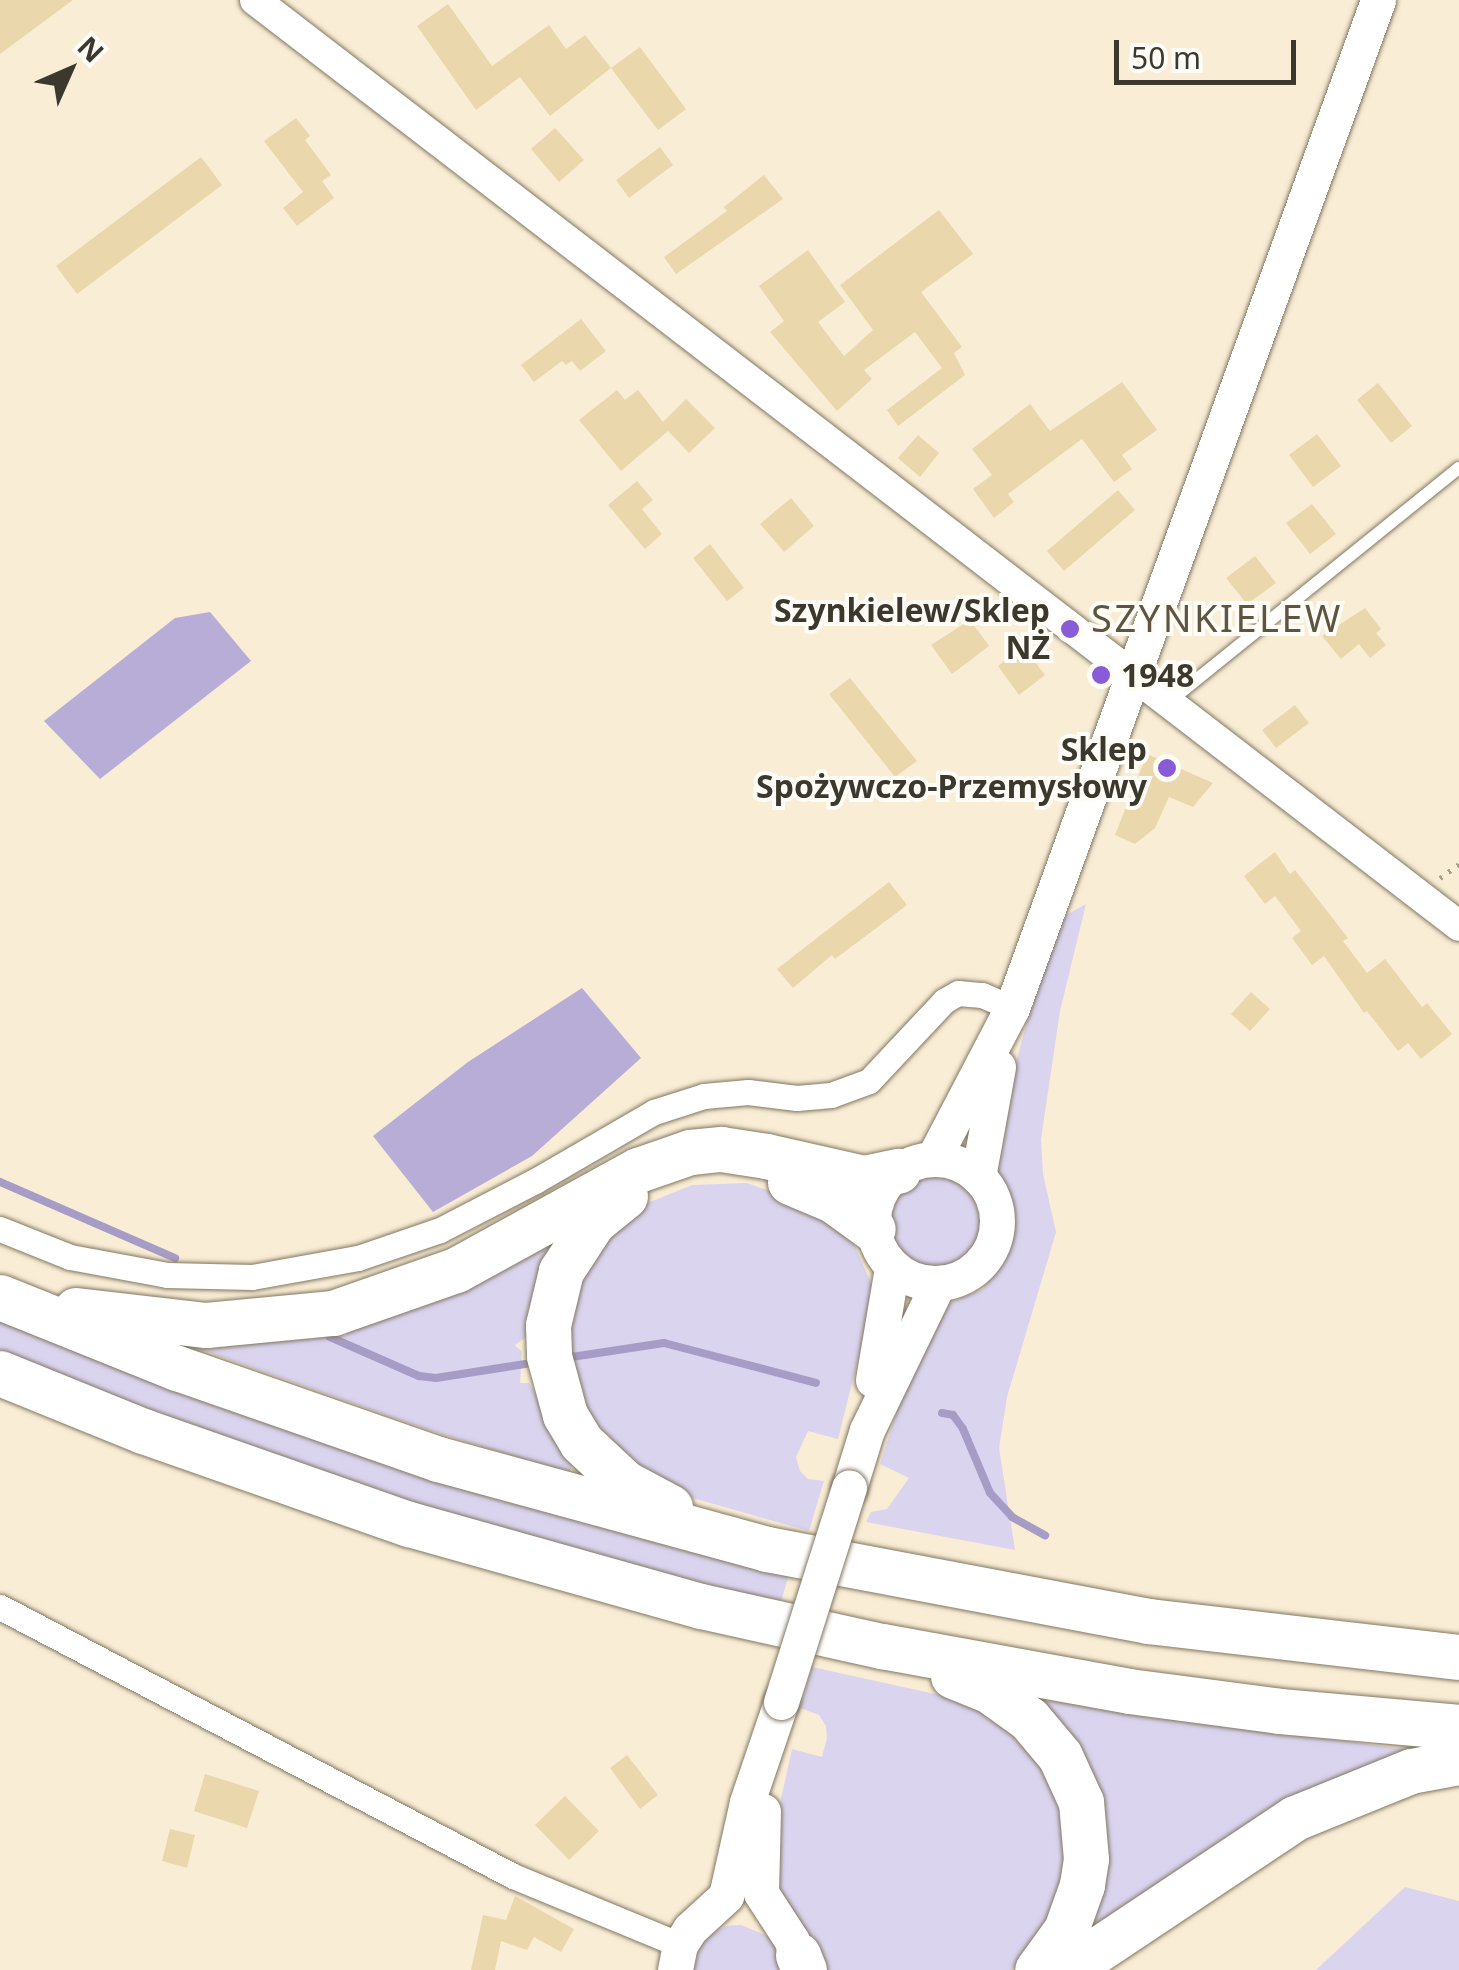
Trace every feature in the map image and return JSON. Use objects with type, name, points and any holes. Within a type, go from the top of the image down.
[{"type":"highway","points":[[0,1296],[57,1308],[206,1324],[333,1313],[456,1270],[638,1170],[675,1155],[720,1150],[864,1178],[915,1165]]},
{"type":"highway","points":[[759,1546],[640,1492],[601,1464],[582,1442],[565,1415],[549,1356],[548,1325],[561,1271],[593,1222],[619,1199],[653,1178],[682,1169],[742,1167],[777,1177],[833,1200],[883,1248]]},
{"type":"highway","points":[[0,1296],[177,1368],[438,1459],[759,1546],[903,1578],[1113,1615],[1459,1657]]},
{"type":"highway","points":[[0,1373],[143,1431],[409,1524],[701,1606],[882,1646],[1129,1691],[1459,1727]]},
{"type":"highway","points":[[882,1646],[1008,1702],[1045,1736],[1072,1781],[1084,1823],[1082,1884],[1066,1930],[1037,1970]]},
{"type":"highway","points":[[1067,1970],[1295,1818],[1411,1771],[1459,1762]]},
{"type":"main road","points":[[978,1177],[1009,1014],[1378,0]]},
{"type":"main road","points":[[867,1430],[883,1248],[877,1199],[915,1165],[1009,1014]]},
{"type":"main road","points":[[883,1248],[913,1279],[938,1284],[971,1272],[994,1241],[994,1201],[978,1177],[952,1161],[915,1165]]},
{"type":"main road","points":[[677,1958],[706,1916],[726,1896],[747,1802],[766,1755],[867,1430],[938,1284]]},
{"type":"main road","points":[[766,1755],[761,1893],[796,1956]]},
{"type":"main road","points":[[706,1916],[721,1910],[754,1910],[796,1956]]},
{"type":"street","points":[[255,0],[1459,926]]},
{"type":"street","points":[[0,1229],[70,1257],[167,1276],[252,1277],[358,1258],[440,1230],[535,1182],[654,1112],[704,1096],[748,1092],[797,1098],[831,1095],[870,1080],[944,1001],[958,994],[982,996],[1009,1014]]},
{"type":"street","points":[[0,1607],[677,1958]]},
{"type":"lane","points":[[1168,703],[1459,468]]},
{"type":"shaded area","points":[[210,612],[251,661],[100,779],[44,721],[175,618]]},
{"type":"shaded area","points":[[1086,904],[1060,1011],[1041,1139],[1043,1174],[1056,1232],[1007,1397],[999,1448],[1015,1550],[866,1522],[871,1512],[887,1509],[909,1478],[880,1464],[910,1370],[940,1307],[983,1289],[1012,1236],[1012,1207],[992,1155],[1027,1021],[1061,918]]},
{"type":"shaded area","points":[[582,988],[641,1058],[532,1156],[433,1212],[373,1136],[468,1062]]},
{"type":"shaded area","points":[[936,1175],[954,1178],[969,1188],[979,1203],[979,1239],[969,1254],[954,1264],[936,1267],[918,1264],[903,1254],[893,1239],[890,1221],[893,1203],[903,1188],[918,1178]]},
{"type":"shaded area","points":[[747,1183],[810,1205],[847,1228],[875,1292],[838,1439],[808,1431],[796,1457],[800,1471],[808,1479],[824,1481],[809,1531],[668,1491],[578,1418],[566,1299],[604,1232],[640,1206],[692,1185]]},
{"type":"shaded area","points":[[555,1239],[529,1335],[515,1345],[522,1352],[520,1383],[529,1383],[573,1462],[569,1473],[429,1430],[188,1345],[299,1333],[311,1340],[315,1335],[346,1336],[350,1327]]},
{"type":"shaded area","points":[[0,1315],[790,1571],[780,1605],[380,1496],[0,1355]]},
{"type":"shaded area","points":[[812,1667],[967,1701],[1007,1724],[1037,1755],[1060,1796],[1068,1839],[1064,1883],[1034,1947],[1012,1970],[816,1970],[778,1896],[779,1808],[792,1749],[822,1757],[827,1738],[819,1715],[800,1708]]},
{"type":"shaded area","points":[[1041,1700],[1265,1730],[1409,1750],[1086,1934]]},
{"type":"shaded area","points":[[1405,1887],[1459,1901],[1459,1970],[1316,1970]]},
{"type":"shaded area","points":[[741,1925],[770,1937],[785,1970],[692,1970],[698,1949],[708,1936],[726,1926]]},
{"type":"building","points":[[0,0],[73,0],[0,54]]},
{"type":"building","points":[[448,4],[492,66],[549,25],[566,49],[585,35],[611,68],[550,116],[520,77],[476,110],[417,26]]},
{"type":"building","points":[[640,47],[686,109],[658,130],[611,68]]},
{"type":"building","points":[[296,118],[310,136],[305,140],[331,175],[322,181],[334,198],[297,226],[283,208],[303,192],[264,141]]},
{"type":"building","points":[[555,128],[584,160],[559,182],[531,149]]},
{"type":"building","points":[[660,147],[673,165],[629,198],[616,180]]},
{"type":"building","points":[[201,157],[222,185],[77,294],[56,266]]},
{"type":"building","points":[[764,175],[783,199],[676,274],[664,257],[727,211],[724,207]]},
{"type":"building","points":[[939,210],[973,254],[921,292],[962,347],[954,353],[965,375],[898,426],[887,410],[942,368],[915,332],[864,370],[872,379],[837,411],[770,332],[784,321],[759,286],[808,250],[845,302],[818,322],[844,356],[873,330],[840,285]]},
{"type":"building","points":[[581,319],[606,351],[580,371],[572,361],[566,365],[562,361],[534,382],[521,365]]},
{"type":"building","points":[[1122,382],[1157,430],[1122,455],[1132,469],[1114,482],[1082,439],[1008,494],[1014,502],[994,518],[973,489],[992,475],[972,449],[1030,404],[1050,431]]},
{"type":"building","points":[[1378,383],[1412,426],[1391,443],[1357,400]]},
{"type":"building","points":[[617,390],[625,400],[638,390],[663,422],[686,399],[715,428],[689,453],[668,431],[621,471],[579,420]]},
{"type":"building","points":[[1317,434],[1341,466],[1313,487],[1289,455]]},
{"type":"building","points":[[918,435],[939,453],[920,477],[898,458]]},
{"type":"building","points":[[637,481],[653,500],[642,509],[662,534],[645,549],[608,505]]},
{"type":"building","points":[[1118,490],[1135,510],[1064,571],[1047,551]]},
{"type":"building","points":[[791,498],[814,526],[784,552],[760,524]]},
{"type":"building","points":[[1312,504],[1336,534],[1310,554],[1286,523]]},
{"type":"building","points":[[710,544],[744,588],[727,601],[693,558]]},
{"type":"building","points":[[1255,556],[1276,583],[1247,604],[1226,578]]},
{"type":"building","points":[[1365,608],[1381,629],[1376,633],[1386,645],[1370,658],[1359,644],[1341,659],[1322,636]]},
{"type":"building","points":[[970,620],[989,646],[952,674],[931,645]]},
{"type":"building","points":[[1023,646],[1045,675],[1019,695],[998,666]]},
{"type":"building","points":[[850,678],[917,761],[895,777],[829,694]]},
{"type":"building","points":[[1295,705],[1309,723],[1276,748],[1262,730]]},
{"type":"building","points":[[1147,754],[1213,783],[1193,807],[1169,797],[1155,828],[1135,844],[1115,835]]},
{"type":"building","points":[[1275,852],[1290,874],[1295,870],[1348,938],[1343,941],[1367,973],[1385,959],[1422,1007],[1427,1003],[1452,1034],[1421,1059],[1408,1043],[1398,1051],[1367,1011],[1364,1013],[1324,956],[1312,965],[1292,938],[1301,931],[1275,896],[1265,904],[1244,876]]},
{"type":"building","points":[[889,882],[907,905],[835,959],[832,955],[793,988],[777,969]]},
{"type":"building","points":[[1251,992],[1270,1009],[1250,1031],[1231,1014]]},
{"type":"building","points":[[627,1755],[658,1795],[640,1809],[610,1768]]},
{"type":"building","points":[[205,1774],[259,1791],[247,1828],[194,1811]]},
{"type":"building","points":[[565,1796],[599,1831],[569,1860],[535,1825]]},
{"type":"building","points":[[170,1829],[195,1835],[187,1868],[162,1861]]},
{"type":"building","points":[[515,1896],[574,1929],[561,1952],[534,1937],[527,1950],[501,1941],[495,1970],[471,1970],[483,1915],[506,1920]]},
{"type":"waterway","points":[[0,1182],[175,1258]]},
{"type":"waterway","points":[[330,1337],[419,1376],[436,1378],[525,1364]]},
{"type":"waterway","points":[[565,1358],[664,1343],[816,1383]]},
{"type":"waterway","points":[[942,1413],[953,1415],[963,1429],[990,1493],[1012,1517],[1045,1535]]},
{"type":"place","name":"Szynkielew/Sklep NŻ","points":[[1070,629]]},
{"type":"place","name":"1948","points":[[1101,675]]},
{"type":"place","name":"Sklep Spożywczo-Przemysłowy","points":[[1167,768]]},
{"type":"district","name":"SZYNKIELEW","points":[[1217,618]]}]
